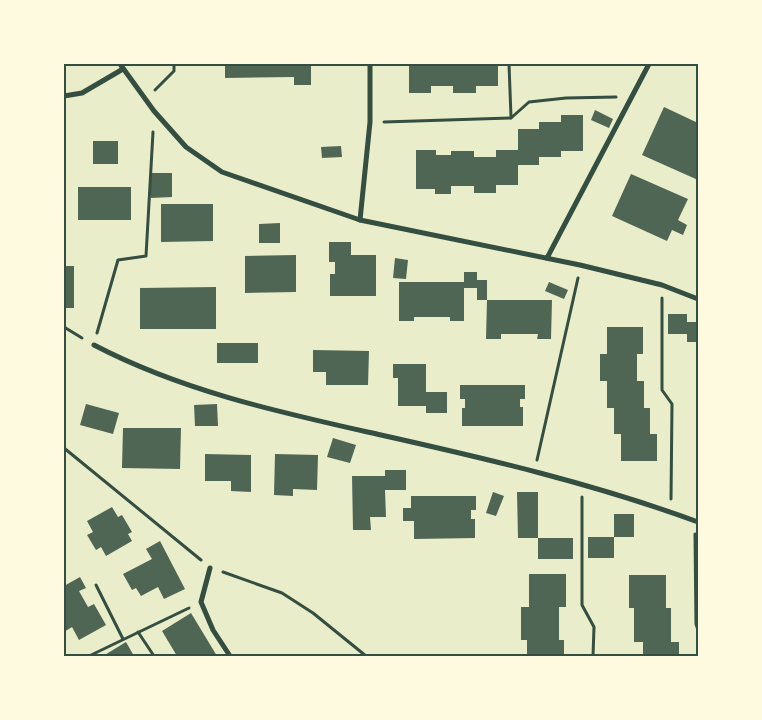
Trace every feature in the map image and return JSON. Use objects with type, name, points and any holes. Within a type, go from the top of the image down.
[{"type":"street","points":[[360,220],[370,122],[370,64]]},
{"type":"street","points":[[547,258],[649,64]]},
{"type":"street","points":[[64,96],[82,93],[121,66],[145,100],[186,147],[222,172],[360,220],[580,265],[662,285],[698,299]]},
{"type":"street","points":[[94,345],[185,385],[306,418],[535,470],[696,521]]},
{"type":"street","points":[[210,568],[201,602],[213,630],[230,656]]},
{"type":"path","points":[[145,100],[174,71],[174,64]]},
{"type":"path","points":[[509,64],[511,118]]},
{"type":"path","points":[[370,122],[511,118],[528,102],[566,98],[611,99],[635,92]]},
{"type":"path","points":[[64,327],[94,345],[118,260],[146,256],[154,111]]},
{"type":"path","points":[[535,470],[580,265]]},
{"type":"path","points":[[662,285],[662,390],[672,404],[670,512]]},
{"type":"path","points":[[64,448],[210,568],[282,593],[313,613],[366,656]]},
{"type":"path","points":[[581,484],[582,605],[594,627],[593,656]]},
{"type":"path","points":[[696,521],[696,624],[698,630]]},
{"type":"path","points":[[96,585],[123,639]]},
{"type":"path","points":[[89,656],[201,602]]},
{"type":"path","points":[[137,632],[154,656]]},
{"type":"building","points":[[225,64],[311,64],[311,85],[294,85],[294,77],[225,78]]},
{"type":"building","points":[[409,64],[498,64],[498,86],[476,86],[476,93],[453,93],[453,86],[431,86],[431,93],[409,93]]},
{"type":"building","points":[[664,107],[698,123],[698,180],[642,155]]},
{"type":"building","points":[[595,110],[613,119],[609,128],[591,120]]},
{"type":"building","points":[[561,115],[583,115],[583,151],[561,151],[561,157],[539,157],[539,165],[518,165],[518,185],[496,185],[496,193],[474,193],[474,186],[451,186],[451,194],[435,194],[435,189],[416,189],[416,150],[436,150],[436,155],[451,155],[451,151],[474,151],[474,157],[496,157],[496,150],[518,150],[518,129],[539,129],[539,122],[561,122]]},
{"type":"building","points":[[93,141],[118,141],[118,164],[93,164]]},
{"type":"building","points":[[341,146],[342,157],[322,158],[321,147]]},
{"type":"building","points":[[151,173],[172,173],[172,197],[151,198]]},
{"type":"building","points":[[631,174],[688,199],[678,220],[687,225],[683,235],[672,230],[667,241],[612,216]]},
{"type":"building","points":[[78,187],[131,187],[131,220],[78,220]]},
{"type":"building","points":[[161,204],[213,204],[213,241],[161,242]]},
{"type":"building","points":[[280,223],[280,243],[259,243],[259,224]]},
{"type":"building","points":[[329,242],[351,242],[351,255],[376,255],[376,296],[330,296],[330,274],[335,274],[335,262],[329,262]]},
{"type":"building","points":[[296,255],[296,292],[245,293],[245,256]]},
{"type":"building","points":[[395,258],[408,260],[406,279],[393,278]]},
{"type":"building","points":[[64,266],[74,266],[74,308],[64,308]]},
{"type":"building","points":[[464,272],[477,272],[477,280],[487,280],[487,300],[477,300],[477,288],[464,288],[464,321],[450,321],[450,317],[414,317],[414,321],[399,321],[399,282],[464,282]]},
{"type":"building","points":[[549,282],[568,290],[564,299],[545,291]]},
{"type":"building","points":[[216,287],[216,329],[140,329],[140,288]]},
{"type":"building","points":[[487,300],[552,300],[551,339],[537,339],[538,334],[501,334],[501,339],[486,339]]},
{"type":"building","points":[[668,314],[687,314],[687,322],[698,322],[698,342],[687,342],[687,334],[668,334]]},
{"type":"building","points":[[607,327],[643,327],[643,354],[637,354],[637,381],[644,381],[644,408],[650,408],[650,434],[657,434],[657,461],[621,461],[621,434],[614,434],[614,408],[607,408],[607,381],[600,381],[600,354],[607,354]]},
{"type":"building","points":[[217,343],[258,343],[258,363],[217,363]]},
{"type":"building","points":[[313,350],[369,351],[368,385],[326,385],[326,372],[313,372]]},
{"type":"building","points":[[393,364],[426,364],[426,392],[447,392],[447,413],[426,413],[426,406],[398,406],[398,378],[393,378]]},
{"type":"building","points":[[460,385],[525,385],[525,399],[520,399],[520,407],[523,407],[523,426],[462,426],[462,408],[465,408],[465,399],[460,399]]},
{"type":"building","points":[[86,404],[119,413],[113,434],[80,425]]},
{"type":"building","points":[[217,404],[218,426],[195,426],[194,405]]},
{"type":"building","points":[[123,428],[181,428],[180,469],[122,468]]},
{"type":"building","points":[[333,438],[356,445],[350,463],[327,457]]},
{"type":"building","points":[[205,454],[251,455],[251,492],[231,491],[231,481],[205,481]]},
{"type":"building","points":[[275,454],[318,455],[317,490],[293,489],[293,496],[274,495]]},
{"type":"building","points":[[385,470],[406,470],[406,490],[385,490],[386,517],[370,517],[371,530],[353,530],[352,476],[385,476]]},
{"type":"building","points":[[493,492],[504,496],[496,516],[486,513]]},
{"type":"building","points":[[517,492],[538,492],[538,538],[518,538]]},
{"type":"building","points":[[411,496],[476,496],[476,510],[471,510],[471,519],[475,519],[475,538],[414,539],[414,521],[403,521],[403,508],[411,508]]},
{"type":"building","points":[[112,507],[118,517],[122,515],[132,532],[128,534],[132,541],[106,556],[101,547],[96,550],[87,535],[93,532],[87,521]]},
{"type":"building","points":[[614,514],[634,514],[634,537],[614,537]]},
{"type":"building","points":[[588,537],[614,537],[614,558],[588,558]]},
{"type":"building","points":[[538,538],[573,538],[573,559],[538,559]]},
{"type":"building","points":[[160,541],[185,589],[164,599],[158,587],[141,596],[136,588],[132,590],[123,574],[152,559],[146,549]]},
{"type":"building","points":[[529,574],[566,574],[566,607],[559,607],[559,640],[564,640],[564,656],[527,656],[527,640],[521,640],[521,607],[529,607]]},
{"type":"building","points":[[629,575],[666,575],[666,608],[671,608],[671,642],[679,642],[679,656],[643,656],[643,642],[634,642],[634,608],[629,608]]},
{"type":"building","points":[[80,577],[86,588],[79,591],[88,607],[94,604],[106,625],[79,640],[72,627],[64,632],[64,586]]},
{"type":"building","points":[[191,613],[217,656],[177,656],[162,631]]},
{"type":"building","points":[[126,642],[134,656],[103,656]]}]
